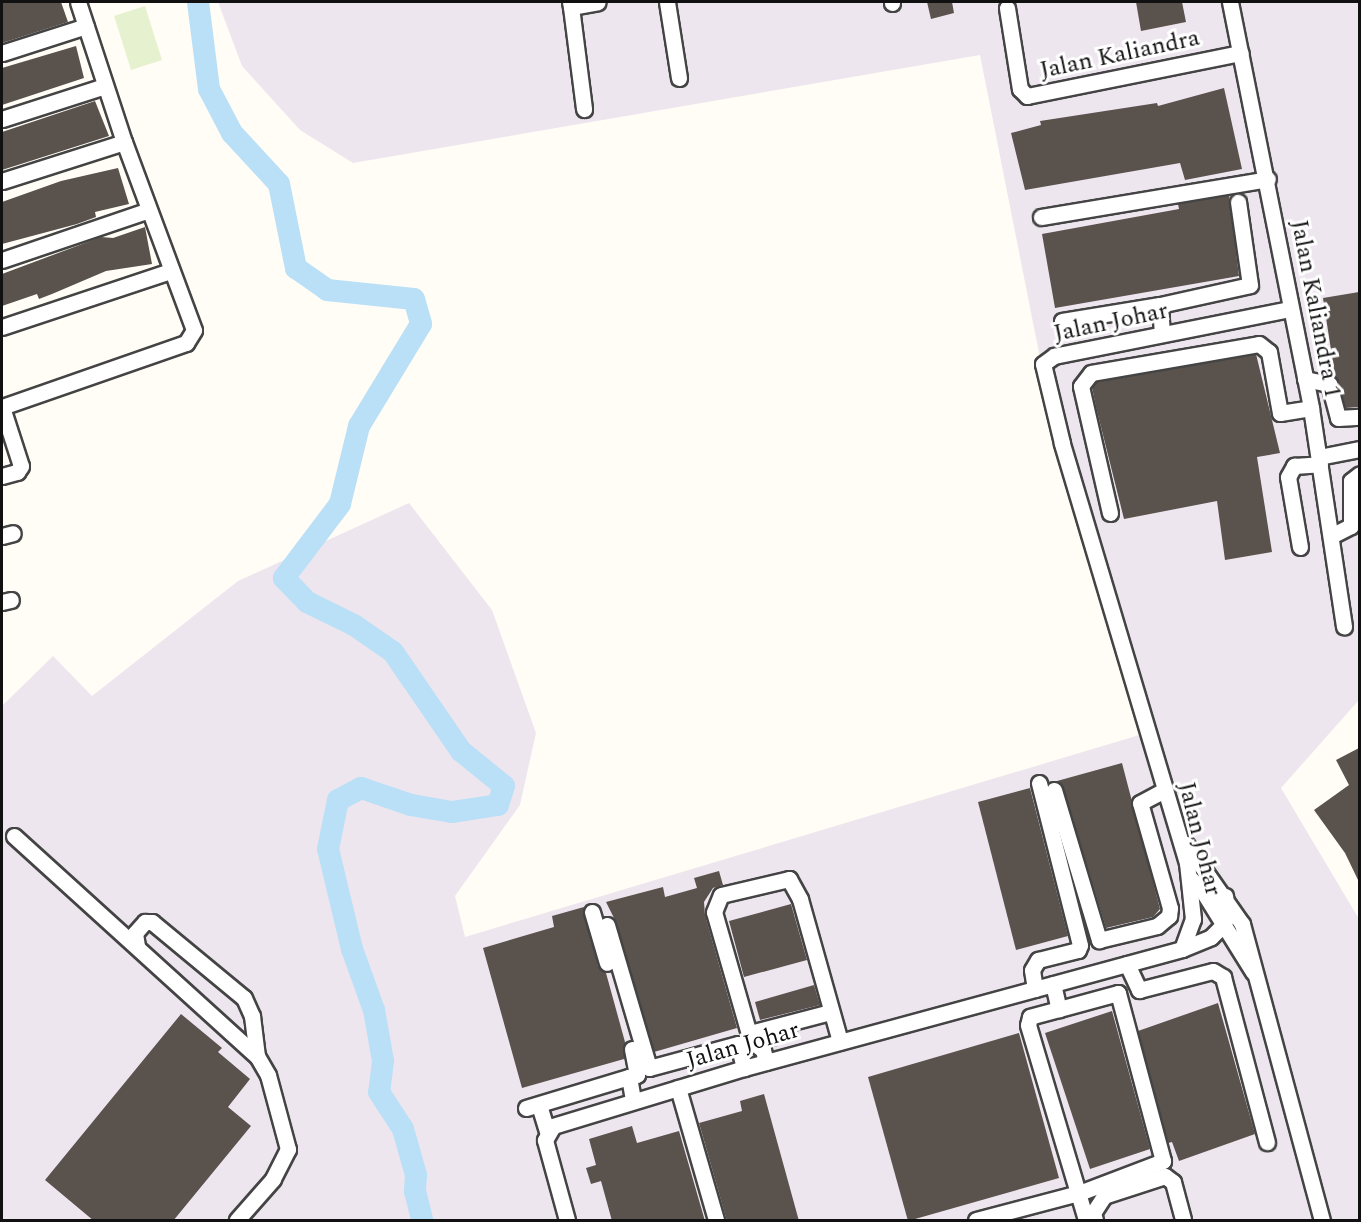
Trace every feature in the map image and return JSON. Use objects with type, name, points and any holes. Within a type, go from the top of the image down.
[{"type":"street","points":[[2,476],[17,472],[21,465],[2,407],[192,338],[193,322],[170,271],[78,2]]},
{"type":"street","points":[[584,109],[570,4],[598,2]]},
{"type":"street","points":[[667,2],[679,78]]},
{"type":"street","name":"Jalan Kaliandra 1","points":[[1230,2],[1268,179],[1290,309],[1311,408],[1344,627]]},
{"type":"street","name":"Jalan Kaliandra","points":[[1007,8],[1020,89],[1026,96],[1241,53]]},
{"type":"street","points":[[2,53],[86,26]]},
{"type":"street","points":[[2,119],[105,86]]},
{"type":"street","points":[[2,181],[124,142]]},
{"type":"street","points":[[1041,218],[1268,179]]},
{"type":"street","points":[[1062,321],[1160,305],[1250,285],[1238,202]]},
{"type":"street","points":[[2,260],[150,210]]},
{"type":"street","points":[[2,327],[170,271]]},
{"type":"street","points":[[1160,305],[1162,334]]},
{"type":"street","name":"Jalan Johar","points":[[547,1132],[553,1126],[633,1100],[744,1068],[1182,949],[1193,919],[1190,878],[1042,368],[1045,360],[1054,356],[1290,309]]},
{"type":"street","points":[[1110,513],[1081,386],[1091,373],[1259,344],[1269,352],[1280,413],[1311,408]]},
{"type":"street","points":[[1305,379],[1329,384],[1338,418],[1359,417]]},
{"type":"street","points":[[1300,547],[1288,477],[1294,466],[1358,453]]},
{"type":"street","points":[[1331,536],[1351,526],[1351,481],[1359,474]]},
{"type":"street","points":[[1035,989],[1032,970],[1038,960],[1078,950],[1080,945],[1039,783]]},
{"type":"street","points":[[1054,790],[1099,940],[1157,926],[1169,916],[1170,908],[1140,803],[1164,790]]},
{"type":"street","points":[[1178,832],[1225,896],[1242,924],[1322,1221]]},
{"type":"street","points":[[14,836],[257,1056],[268,1075],[288,1149],[273,1179],[237,1221]]},
{"type":"street","points":[[766,1062],[750,1033],[714,905],[721,895],[784,877],[793,885],[800,899],[840,1041]]},
{"type":"street","points":[[1190,878],[1202,890],[1221,927],[1254,974]]},
{"type":"street","points":[[1182,949],[1211,937],[1221,927],[1226,920],[1225,896]]},
{"type":"street","points":[[567,1221],[545,1140],[547,1132],[533,1106],[637,1075],[635,1059],[592,912]]},
{"type":"street","points":[[137,946],[135,933],[145,922],[152,922],[244,999],[252,1016],[257,1056]]},
{"type":"street","points":[[607,925],[645,1064],[649,1068],[655,1067],[738,1044],[744,1068]]},
{"type":"street","points":[[1127,964],[1139,990],[1213,971],[1223,977],[1268,1142]]},
{"type":"street","points":[[1053,984],[1059,1009]]},
{"type":"street","points":[[976,1221],[1079,1193],[1158,1165],[1165,1156],[1118,993],[1027,1020],[1079,1193],[1086,1221]]},
{"type":"street","points":[[750,1033],[830,1012]]},
{"type":"street","points":[[655,1067],[662,1093]]},
{"type":"street","points":[[629,1077],[633,1100]]},
{"type":"street","points":[[678,1088],[716,1221]]},
{"type":"street","points":[[1095,1221],[1093,1213],[1104,1196],[1165,1176],[1173,1182],[1183,1221]]},
{"type":"shaded area","points":[[218,2],[1359,2],[1359,700],[1281,788],[1359,919],[1359,1220],[2,1220],[2,706],[53,656],[92,696],[238,581],[409,503],[492,610],[536,733],[520,805],[455,896],[465,937],[1146,733],[1059,454],[980,55],[353,163],[300,130],[242,66]]},
{"type":"green space","points":[[145,6],[162,60],[131,70],[114,16]]},
{"type":"building","points":[[2,2],[61,2],[68,22],[2,43]]},
{"type":"building","points":[[927,2],[952,2],[954,13],[931,19]]},
{"type":"building","points":[[1136,2],[1182,2],[1186,22],[1141,31]]},
{"type":"building","points":[[76,46],[84,78],[2,105],[2,68]]},
{"type":"building","points":[[1224,88],[1242,169],[1185,180],[1180,163],[1025,190],[1011,133],[1041,125],[1040,121],[1157,103],[1158,106]]},
{"type":"building","points":[[95,101],[109,136],[2,170],[2,132]]},
{"type":"building","points":[[118,168],[129,204],[95,212],[96,217],[77,224],[2,244],[2,202],[61,181]]},
{"type":"building","points":[[1229,195],[1239,276],[1055,308],[1042,234],[1179,209],[1178,204]]},
{"type":"building","points":[[145,227],[152,264],[106,271],[39,299],[37,294],[2,306],[2,274],[101,237],[113,238]]},
{"type":"building","points":[[1359,292],[1359,407],[1345,408],[1335,376],[1323,298]]},
{"type":"building","points":[[1256,354],[1280,453],[1257,457],[1272,552],[1225,560],[1217,501],[1124,519],[1096,407],[1092,387],[1096,382]]},
{"type":"building","points":[[1359,748],[1359,882],[1345,853],[1314,810],[1349,785],[1336,760]]},
{"type":"building","points":[[1122,763],[1160,909],[1153,917],[1106,928],[1063,787],[1057,781]]},
{"type":"building","points":[[1030,788],[1068,936],[1016,950],[978,802]]},
{"type":"building","points":[[719,871],[723,885],[713,888],[704,902],[705,915],[737,1028],[654,1052],[616,922],[606,902],[663,887],[665,897],[697,888],[694,878]]},
{"type":"building","points":[[791,904],[807,960],[744,977],[729,921]]},
{"type":"building","points":[[584,907],[598,966],[606,973],[625,1042],[624,1059],[522,1088],[483,948],[554,927],[552,916]]},
{"type":"building","points":[[814,985],[820,1005],[760,1020],[755,1002]]},
{"type":"building","points":[[1218,1003],[1255,1134],[1179,1161],[1172,1142],[1168,1143],[1138,1031]]},
{"type":"building","points":[[1112,1011],[1150,1149],[1090,1169],[1045,1033]]},
{"type":"building","points":[[181,1014],[222,1048],[218,1052],[250,1079],[228,1107],[251,1126],[173,1221],[94,1221],[45,1180]]},
{"type":"building","points":[[1019,1033],[1059,1178],[908,1221],[868,1077]]},
{"type":"building","points":[[776,1036],[778,1046],[772,1047],[765,1039]]},
{"type":"building","points":[[764,1094],[799,1221],[727,1221],[699,1123],[742,1111],[740,1101]]},
{"type":"building","points":[[632,1126],[637,1143],[679,1131],[705,1221],[612,1221],[601,1181],[591,1184],[586,1168],[596,1165],[589,1139]]},
{"type":"waterway","points":[[198,2],[209,89],[232,133],[279,184],[296,268],[327,290],[414,299],[421,324],[359,426],[340,504],[284,578],[307,602],[354,625],[393,652],[461,751],[504,786],[498,805],[452,812],[411,805],[361,788],[338,800],[328,849],[352,949],[374,1010],[383,1061],[379,1092],[403,1129],[416,1175],[415,1191],[422,1220]]}]
